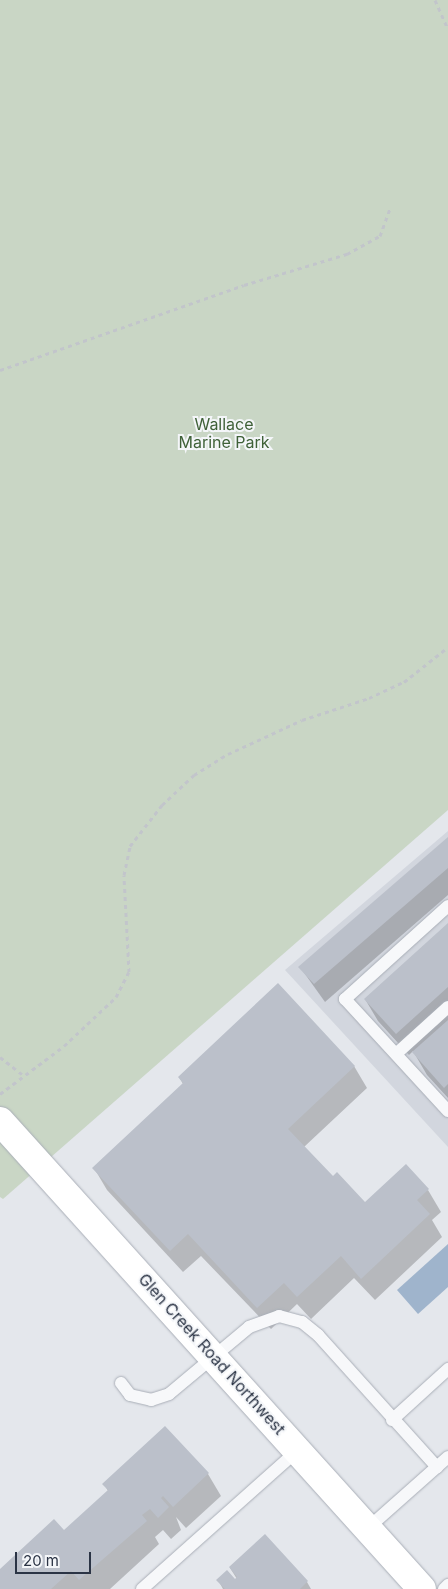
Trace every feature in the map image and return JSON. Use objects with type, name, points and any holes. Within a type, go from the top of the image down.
[{"type":"street","name":"Glen Creek Road Northwest","points":[[0,1121],[422,1589]]},
{"type":"lane","points":[[446,1106],[345,999],[448,906]]},
{"type":"lane","points":[[396,1054],[448,1007]]},
{"type":"lane","points":[[120,1383],[130,1395],[150,1400],[169,1394],[215,1358],[249,1327],[279,1316],[302,1322],[327,1345],[392,1420],[437,1467]]},
{"type":"lane","points":[[392,1420],[448,1369]]},
{"type":"lane","points":[[142,1589],[298,1450]]},
{"type":"lane","points":[[368,1528],[448,1457]]},
{"type":"lane","points":[[444,1589],[448,1585]]},
{"type":"path","points":[[435,0],[448,29]]},
{"type":"path","points":[[0,370],[244,285],[347,254],[380,236],[390,208]]},
{"type":"path","points":[[0,1094],[64,1046],[116,997],[129,972],[126,865],[130,846],[162,805],[194,775],[228,754],[302,720],[369,698],[404,682],[448,647]]},
{"type":"path","points":[[0,1057],[23,1075]]},
{"type":"shaded area","points":[[448,831],[448,1147],[285,970]]},
{"type":"green space","name":"Wallace Marine Park","points":[[0,0],[448,0],[448,810],[3,1199],[0,1197]]},
{"type":"water","points":[[448,1244],[448,1287],[418,1314],[397,1290]]},
{"type":"building","points":[[448,837],[448,868],[314,984],[298,967]]},
{"type":"building","points":[[448,923],[448,987],[396,1034],[364,999]]},
{"type":"building","points":[[278,983],[355,1066],[288,1129],[333,1176],[337,1172],[365,1202],[406,1164],[429,1189],[417,1200],[430,1214],[361,1279],[341,1256],[297,1297],[284,1283],[257,1308],[188,1234],[170,1251],[92,1168],[183,1083],[178,1077]]},
{"type":"building","points":[[448,1020],[448,1084],[444,1088],[412,1052]]},
{"type":"building","points":[[165,1426],[209,1473],[173,1507],[163,1496],[161,1498],[169,1507],[158,1518],[150,1509],[142,1515],[147,1521],[79,1580],[71,1571],[51,1589],[0,1589],[0,1569],[54,1519],[64,1530],[108,1490],[102,1484]]},
{"type":"building","points":[[265,1534],[308,1581],[300,1589],[225,1589],[216,1580],[227,1570],[235,1579],[237,1577],[229,1567]]}]
